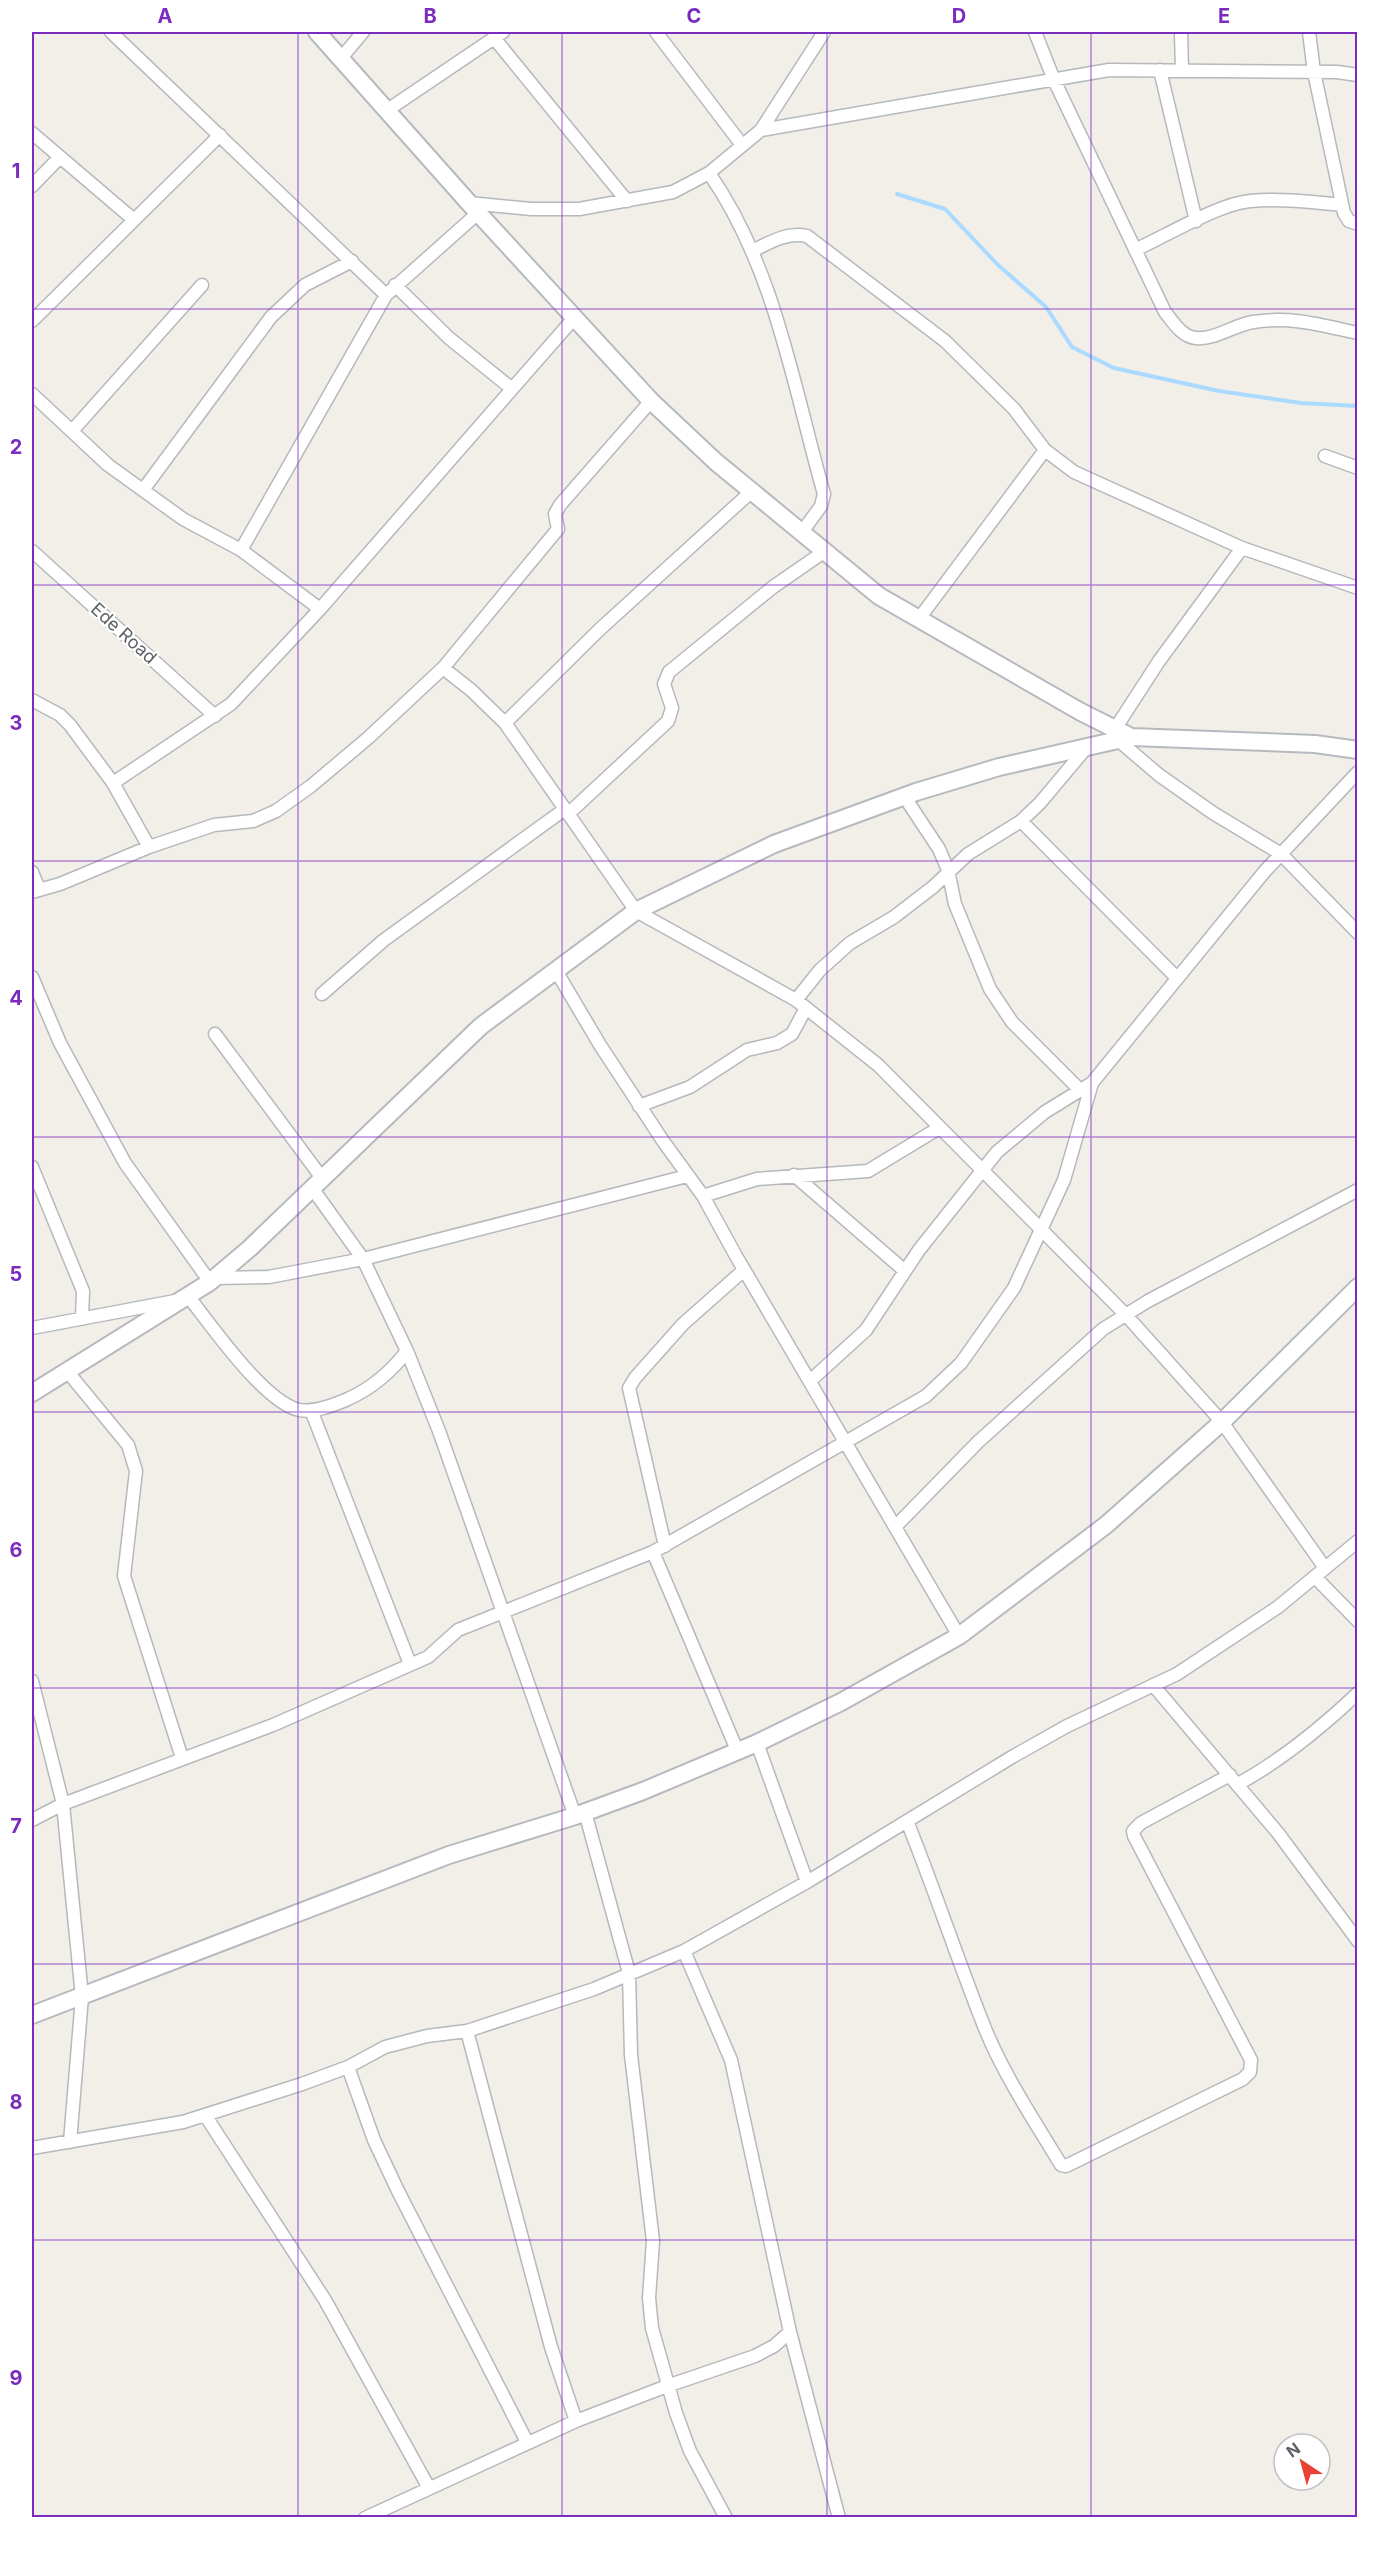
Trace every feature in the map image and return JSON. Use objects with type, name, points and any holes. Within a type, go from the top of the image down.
[{"type":"street","points":[[111,32],[386,295]]},
{"type":"street","points":[[317,32],[342,57],[386,111],[651,401],[752,491],[879,596],[1122,735],[1177,788],[1281,854],[1358,933]]},
{"type":"street","points":[[342,57],[363,32]]},
{"type":"street","points":[[656,32],[742,145]]},
{"type":"street","points":[[241,550],[386,295],[474,208],[579,209],[673,192],[709,173],[761,130],[824,32]]},
{"type":"street","points":[[1035,32],[1054,80],[1135,250],[1165,312],[1179,330],[1193,339],[1205,338],[1251,322],[1291,318],[1358,333]]},
{"type":"street","points":[[1181,32],[1182,70]]},
{"type":"street","points":[[1309,32],[1314,72],[1342,205],[1349,221],[1358,224]]},
{"type":"street","points":[[386,111],[499,34],[627,201]]},
{"type":"street","points":[[761,130],[1109,70],[1314,72],[1358,75]]},
{"type":"street","points":[[1160,70],[1196,221]]},
{"type":"street","points":[[32,133],[134,220]]},
{"type":"street","points":[[32,321],[220,135]]},
{"type":"street","points":[[32,186],[60,158]]},
{"type":"street","points":[[709,173],[726,198],[752,251],[782,333],[824,494],[821,506],[802,532]]},
{"type":"street","points":[[1135,250],[1196,221],[1248,201],[1286,200],[1342,205]]},
{"type":"street","points":[[752,251],[779,238],[795,234],[807,236],[945,341],[1014,409],[1046,450],[1074,472],[1242,548],[1358,588]]},
{"type":"street","points":[[143,490],[247,346],[271,317],[305,285],[351,261]]},
{"type":"street","points":[[72,431],[202,285]]},
{"type":"street","points":[[395,285],[449,338],[512,388]]},
{"type":"street","points":[[113,783],[231,704],[320,609],[575,317]]},
{"type":"street","points":[[32,394],[108,465],[183,519],[241,550],[320,609]]},
{"type":"street","points":[[32,872],[35,890],[60,884],[149,847],[214,825],[253,821],[276,811],[311,786],[368,738],[443,668],[558,529],[555,514],[560,505],[651,401]]},
{"type":"street","points":[[918,620],[1046,450]]},
{"type":"street","points":[[1324,456],[1358,468]]},
{"type":"street","points":[[505,723],[599,630],[752,491]]},
{"type":"street","points":[[1122,735],[1159,661],[1242,548]]},
{"type":"street","name":"Ede Road","points":[[32,551],[215,716]]},
{"type":"street","points":[[322,994],[384,940],[567,812],[668,721],[672,708],[664,684],[669,672],[773,586],[825,551]]},
{"type":"street","points":[[443,668],[471,690],[505,723],[636,911],[801,1004],[878,1065],[1126,1315],[1221,1422],[1320,1572],[1358,1621]]},
{"type":"street","points":[[32,700],[60,715],[70,725],[113,783],[149,847]]},
{"type":"street","points":[[32,1393],[212,1280],[481,1026],[555,969],[636,911],[774,844],[904,796],[999,767],[1087,747],[1122,735],[1315,744],[1358,750]]},
{"type":"street","points":[[639,1106],[690,1087],[747,1050],[785,1038],[799,1024],[801,1004],[820,970],[850,943],[894,917],[933,887],[948,870],[968,854],[1020,821],[1040,803],[1087,747]]},
{"type":"street","points":[[810,1381],[866,1330],[905,1271],[998,1152],[1045,1112],[1092,1083],[1176,977],[1281,854],[1358,772]]},
{"type":"street","points":[[904,796],[939,849],[948,870],[956,903],[990,989],[1012,1022],[1080,1090]]},
{"type":"street","points":[[1020,821],[1176,977]]},
{"type":"street","points":[[555,969],[639,1106],[703,1196],[959,1636]]},
{"type":"street","points":[[32,977],[60,1043],[125,1163],[212,1280]]},
{"type":"street","points":[[215,1034],[317,1183],[363,1259],[407,1351],[439,1431],[502,1612],[580,1814],[629,1973],[631,2055],[653,2241],[649,2298],[652,2328],[667,2386],[690,2451],[726,2517]]},
{"type":"street","points":[[32,1820],[63,1804],[273,1725],[428,1657],[459,1629],[653,1552],[926,1396],[961,1363],[1014,1288],[1064,1180],[1092,1083]]},
{"type":"street","points":[[703,1196],[757,1179],[868,1171],[939,1128]]},
{"type":"street","points":[[32,1167],[83,1291],[82,1317]]},
{"type":"street","points":[[794,1175],[905,1271]]},
{"type":"street","points":[[212,1280],[269,1277],[363,1259],[687,1176]]},
{"type":"street","points":[[895,1527],[978,1442],[1103,1329],[1358,1190]]},
{"type":"street","points":[[665,1546],[629,1388],[635,1378],[683,1324],[744,1270]]},
{"type":"street","points":[[32,2015],[449,1855],[580,1814],[757,1743],[841,1702],[959,1636],[1106,1525],[1221,1422],[1358,1287]]},
{"type":"street","points":[[32,1328],[185,1298]]},
{"type":"street","points":[[185,1298],[256,1379],[280,1401],[299,1410],[333,1406],[355,1395],[391,1372],[407,1351]]},
{"type":"street","points":[[67,1371],[128,1445],[134,1460],[136,1470],[124,1576],[182,1758]]},
{"type":"street","points":[[311,1410],[410,1664]]},
{"type":"street","points":[[32,2148],[183,2122],[348,2067],[385,2047],[427,2036],[467,2031],[594,1989],[684,1951],[807,1882],[1067,1726],[1177,1674],[1278,1607],[1358,1541]]},
{"type":"street","points":[[653,1552],[737,1750]]},
{"type":"street","points":[[32,1681],[63,1804],[82,1997],[70,2142]]},
{"type":"street","points":[[1153,1685],[1234,1779],[1306,1870],[1358,1941]]},
{"type":"street","points":[[906,1821],[938,1896],[984,2026],[1028,2110],[1061,2165],[1066,2166],[1243,2079],[1250,2072],[1251,2060],[1133,1831],[1141,1823],[1234,1779],[1265,1769],[1308,1737],[1358,1693]]},
{"type":"street","points":[[757,1743],[807,1882]]},
{"type":"street","points":[[684,1951],[731,2060],[748,2148],[790,2332],[839,2517]]},
{"type":"street","points":[[467,2031],[551,2347],[576,2421]]},
{"type":"street","points":[[348,2067],[374,2140],[398,2192],[527,2442]]},
{"type":"street","points":[[205,2115],[325,2301],[429,2488]]},
{"type":"street","points":[[365,2517],[576,2421],[667,2386],[755,2356],[774,2346],[790,2332]]},
{"type":"waterway","points":[[897,194],[945,209],[998,265],[1046,307],[1072,347],[1114,368],[1219,391],[1301,403],[1358,406]]}]
